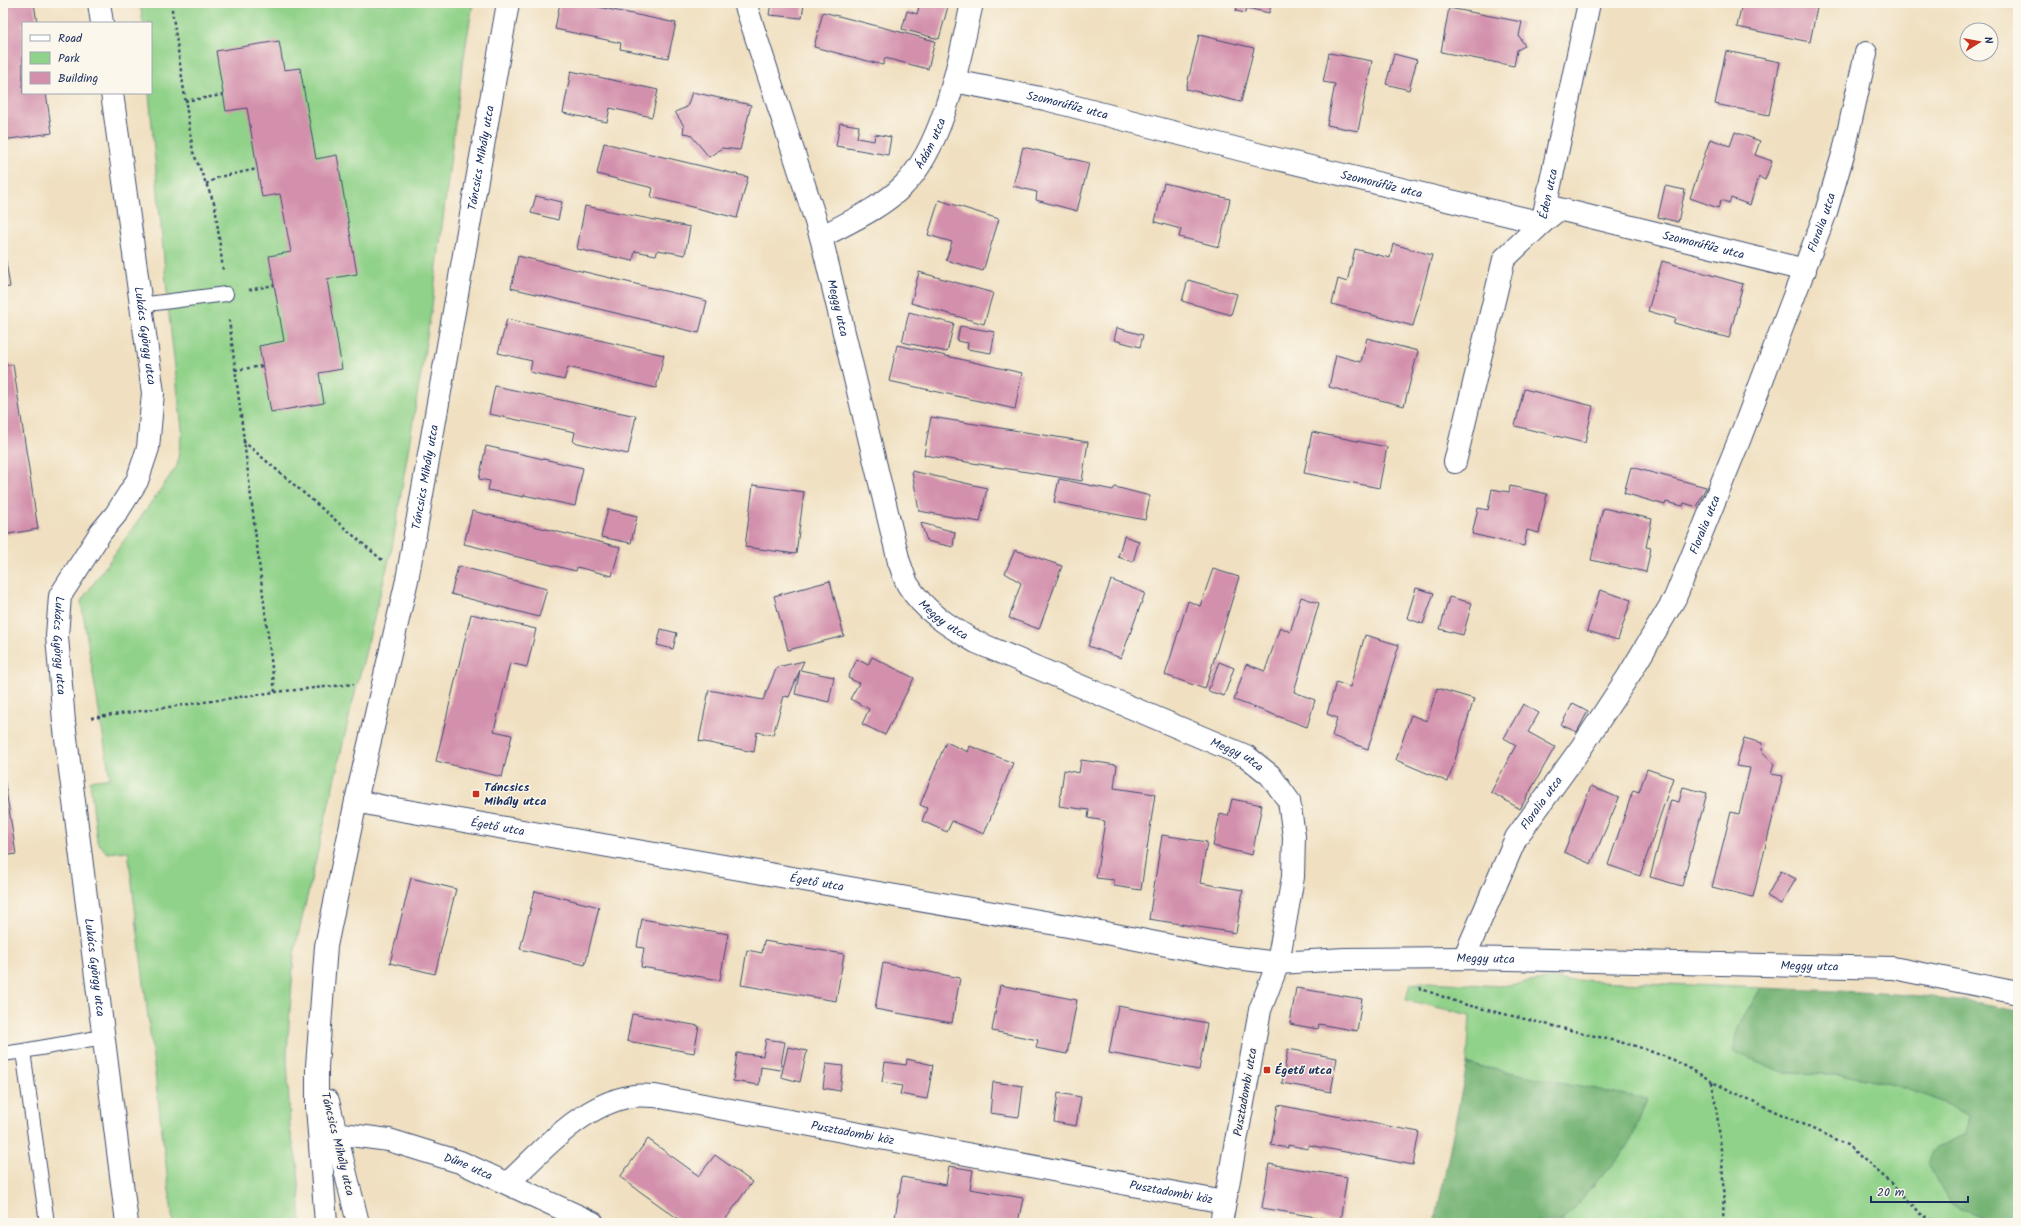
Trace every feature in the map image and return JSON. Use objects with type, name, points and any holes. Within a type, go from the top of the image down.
[{"type":"street","points":[[99,3],[102,22]]},
{"type":"street","name":"Meggy utca","points":[[746,3],[822,237],[899,562],[907,584],[920,600],[945,624],[976,642],[1246,756],[1270,775],[1289,801],[1294,836],[1293,877],[1278,963],[1345,959],[1464,958],[1893,968],[2018,993]]},
{"type":"street","name":"Ádám utca","points":[[822,237],[879,206],[904,185],[921,163],[938,129],[954,81],[972,3]]},
{"type":"street","name":"Éden utca","points":[[1454,462],[1504,259],[1542,224],[1589,3]]},
{"type":"street","name":"Táncsics Mihály utca","points":[[326,1223],[317,1107],[317,1066],[326,946],[356,800],[407,580],[508,4]]},
{"type":"street","name":"Floralia utca","points":[[1464,958],[1516,838],[1581,748],[1629,675],[1675,598],[1740,438],[1826,212],[1844,151],[1866,53]]},
{"type":"street","name":"Szomorúfűz utca","points":[[954,81],[1045,99],[1265,156],[1542,224],[1559,209],[1804,270]]},
{"type":"street","name":"Lukács György utca","points":[[112,94],[153,393],[148,448],[137,481],[116,514],[101,532],[60,596],[57,636],[64,722],[127,1223]]},
{"type":"street","name":"Égető utca","points":[[356,800],[406,811],[1077,928],[1228,956],[1278,963]]},
{"type":"street","name":"Pusztadombi utca","points":[[1223,1213],[1260,1010],[1278,963]]},
{"type":"street","name":"Táncsics Mihály utca","points":[[317,1066],[332,1116],[358,1223]]},
{"type":"street","name":"Pusztadombi köz","points":[[508,1183],[565,1130],[591,1111],[612,1102],[634,1096],[655,1096],[1223,1213]]},
{"type":"street","name":"Dűne utca","points":[[335,1133],[389,1140],[460,1162],[593,1223]]},
{"type":"lane","points":[[140,305],[226,294]]},
{"type":"lane","points":[[3,1054],[103,1037]]},
{"type":"lane","points":[[23,1051],[47,1223]]},
{"type":"path","points":[[171,3],[193,152],[215,205],[275,692]]},
{"type":"path","points":[[185,100],[223,95]]},
{"type":"path","points":[[206,184],[219,177],[257,169]]},
{"type":"path","points":[[235,370],[263,366]]},
{"type":"path","points":[[243,441],[407,580]]},
{"type":"path","points":[[64,722],[137,710],[275,692],[384,680]]},
{"type":"path","points":[[1413,985],[1463,1004],[1636,1046],[1674,1060],[1712,1082],[1847,1145],[1896,1187],[1921,1214],[1937,1223]]},
{"type":"path","points":[[1712,1082],[1719,1126],[1724,1198],[1723,1223]]},
{"type":"green space","points":[[140,3],[473,3],[462,68],[432,306],[392,548],[350,713],[294,953],[287,1053],[290,1129],[298,1168],[301,1223],[173,1223],[128,851],[107,853],[97,841],[90,781],[110,778],[81,601],[177,466],[182,429],[169,315],[149,94],[152,94],[152,22],[143,22]]},
{"type":"green space","points":[[1551,979],[1761,988],[1738,1027],[1785,1073],[1840,1074],[1905,1087],[1970,1114],[1967,1133],[1932,1151],[1950,1204],[1992,1223],[1560,1223],[1629,1145],[1647,1100],[1467,1064],[1470,1015],[1406,1000],[1410,984],[1428,982],[1501,986]]},
{"type":"green space","points":[[1761,988],[1922,996],[1986,1004],[2018,1010],[2018,1223],[1992,1223],[1950,1204],[1928,1165],[1932,1151],[1967,1133],[1970,1114],[1905,1087],[1840,1074],[1785,1073],[1732,1051],[1738,1027]]},
{"type":"green space","points":[[1467,1064],[1647,1099],[1629,1145],[1560,1223],[1435,1223]]},
{"type":"building","points":[[3,3],[34,3],[37,22],[22,22],[22,94],[46,94],[52,133],[3,140]]},
{"type":"building","points":[[560,3],[579,3],[676,23],[668,58],[620,49],[621,43],[555,29]]},
{"type":"building","points":[[771,3],[804,3],[802,18],[769,15]]},
{"type":"building","points":[[920,3],[949,3],[939,39],[902,29],[907,11],[917,14]]},
{"type":"building","points":[[1229,3],[1272,3],[1269,13],[1247,8],[1245,13],[1236,11],[1237,6]]},
{"type":"building","points":[[1742,3],[1818,3],[1810,42],[1737,27]]},
{"type":"building","points":[[1449,8],[1522,22],[1519,36],[1525,46],[1517,50],[1514,66],[1441,52]]},
{"type":"building","points":[[823,12],[935,41],[928,69],[885,58],[883,65],[814,47]]},
{"type":"building","points":[[1199,35],[1254,48],[1241,102],[1186,89]]},
{"type":"building","points":[[279,41],[284,70],[300,68],[316,159],[337,155],[357,274],[327,279],[342,369],[319,373],[324,403],[271,412],[259,346],[284,341],[269,256],[291,252],[280,194],[262,197],[247,108],[226,111],[216,51]]},
{"type":"building","points":[[1726,51],[1780,62],[1769,115],[1715,104]]},
{"type":"building","points":[[1329,53],[1372,61],[1358,131],[1327,125],[1335,84],[1323,82]]},
{"type":"building","points":[[1394,54],[1417,60],[1409,90],[1386,84]]},
{"type":"building","points":[[571,71],[658,90],[652,117],[610,108],[607,122],[563,113]]},
{"type":"building","points":[[692,92],[751,105],[740,150],[722,148],[709,157],[690,134],[683,133],[684,126],[675,112],[687,107]]},
{"type":"building","points":[[840,123],[859,126],[857,138],[874,141],[875,134],[891,137],[888,155],[836,146]]},
{"type":"building","points":[[1735,132],[1760,141],[1755,155],[1772,161],[1765,180],[1759,177],[1750,205],[1731,198],[1729,203],[1721,200],[1718,208],[1690,198],[1710,139],[1730,146]]},
{"type":"building","points":[[604,143],[748,177],[737,218],[651,197],[653,188],[597,174]]},
{"type":"building","points":[[1023,147],[1089,163],[1077,211],[1036,200],[1037,192],[1013,186]]},
{"type":"building","points":[[1164,183],[1230,199],[1219,247],[1179,237],[1181,229],[1155,222]]},
{"type":"building","points":[[1665,186],[1685,190],[1678,222],[1658,217]]},
{"type":"building","points":[[536,196],[562,202],[558,220],[531,213]]},
{"type":"building","points":[[939,200],[999,219],[983,271],[946,260],[952,242],[928,235]]},
{"type":"building","points":[[585,206],[690,227],[685,255],[658,250],[656,255],[635,251],[633,261],[577,249]]},
{"type":"building","points":[[3,243],[10,287],[3,288]]},
{"type":"building","points":[[1393,244],[1432,255],[1413,326],[1332,304],[1338,279],[1347,282],[1355,249],[1390,258]]},
{"type":"building","points":[[518,256],[707,301],[699,333],[511,288]]},
{"type":"building","points":[[1662,261],[1743,284],[1729,338],[1674,323],[1676,319],[1648,311]]},
{"type":"building","points":[[919,272],[993,293],[984,324],[911,303]]},
{"type":"building","points":[[1188,280],[1237,294],[1231,315],[1182,301]]},
{"type":"building","points":[[909,312],[954,324],[947,352],[902,342]]},
{"type":"building","points":[[507,319],[664,355],[656,388],[568,367],[564,380],[530,372],[532,361],[498,353]]},
{"type":"building","points":[[960,326],[995,332],[991,353],[967,349],[968,343],[957,341]]},
{"type":"building","points":[[1117,328],[1143,335],[1140,347],[1114,340]]},
{"type":"building","points":[[1367,338],[1418,351],[1404,406],[1329,387],[1336,355],[1361,362]]},
{"type":"building","points":[[897,345],[1022,373],[1015,409],[889,381]]},
{"type":"building","points":[[13,364],[38,529],[3,535],[3,366]]},
{"type":"building","points":[[495,386],[636,416],[628,454],[573,442],[575,432],[489,414]]},
{"type":"building","points":[[1524,389],[1593,406],[1585,443],[1515,426]]},
{"type":"building","points":[[931,417],[1088,442],[1082,481],[924,455]]},
{"type":"building","points":[[1312,432],[1387,447],[1379,488],[1304,473]]},
{"type":"building","points":[[486,446],[583,468],[575,506],[524,495],[524,497],[488,490],[490,481],[479,479]]},
{"type":"building","points":[[1631,467],[1706,487],[1697,507],[1684,503],[1683,506],[1666,502],[1665,505],[1624,493]]},
{"type":"building","points":[[912,471],[987,488],[980,522],[919,511]]},
{"type":"building","points":[[1059,479],[1113,490],[1115,487],[1150,496],[1145,520],[1054,502]]},
{"type":"building","points":[[753,485],[804,492],[796,554],[745,547]]},
{"type":"building","points":[[1510,486],[1547,494],[1539,533],[1527,530],[1524,546],[1472,534],[1478,508],[1488,510],[1492,489],[1509,492]]},
{"type":"building","points":[[1603,508],[1652,519],[1646,547],[1651,548],[1646,572],[1591,560]]},
{"type":"building","points":[[608,509],[637,516],[631,543],[601,537]]},
{"type":"building","points":[[472,511],[620,547],[612,576],[577,567],[576,571],[464,544]]},
{"type":"building","points":[[921,523],[955,532],[953,547],[927,541]]},
{"type":"building","points":[[1124,536],[1139,541],[1133,562],[1118,557]]},
{"type":"building","points":[[1015,550],[1062,566],[1039,629],[1009,618],[1021,583],[1005,573]]},
{"type":"building","points":[[458,566],[547,589],[539,617],[451,594]]},
{"type":"building","points":[[1213,569],[1239,577],[1205,689],[1165,675],[1188,601],[1200,606]]},
{"type":"building","points":[[1111,580],[1145,593],[1121,658],[1088,646]]},
{"type":"building","points":[[830,581],[844,636],[788,650],[774,596]]},
{"type":"building","points":[[1416,588],[1434,593],[1423,624],[1407,618]]},
{"type":"building","points":[[1600,590],[1631,600],[1618,640],[1587,631]]},
{"type":"building","points":[[1301,597],[1319,603],[1294,692],[1315,700],[1307,727],[1234,700],[1246,664],[1265,671],[1280,627],[1290,632]]},
{"type":"building","points":[[1449,597],[1472,603],[1463,635],[1440,629]]},
{"type":"building","points":[[471,614],[536,629],[527,667],[510,663],[494,731],[512,735],[502,777],[436,761]]},
{"type":"building","points":[[661,629],[677,633],[673,649],[657,645]]},
{"type":"building","points":[[1365,635],[1399,645],[1368,749],[1332,736],[1337,718],[1327,714],[1336,682],[1350,687]]},
{"type":"building","points":[[872,657],[914,678],[885,735],[862,724],[869,709],[850,699],[859,683],[848,678],[857,659],[868,665]]},
{"type":"building","points":[[804,661],[789,697],[784,696],[773,735],[757,732],[754,752],[699,741],[709,690],[763,700],[777,667]]},
{"type":"building","points":[[1219,662],[1234,668],[1224,696],[1208,691]]},
{"type":"building","points":[[800,670],[834,677],[829,702],[795,694]]},
{"type":"building","points":[[1437,688],[1474,699],[1448,782],[1396,760],[1411,715],[1427,721]]},
{"type":"building","points":[[1573,703],[1588,711],[1577,732],[1561,725]]},
{"type":"building","points":[[1523,704],[1539,713],[1528,732],[1555,747],[1520,809],[1491,792],[1516,745],[1504,738]]},
{"type":"building","points":[[1744,738],[1762,743],[1761,750],[1774,764],[1771,774],[1783,776],[1753,897],[1712,887],[1731,812],[1739,814],[1750,768],[1736,766]]},
{"type":"building","points":[[946,742],[968,752],[970,746],[1013,763],[984,834],[952,821],[947,832],[922,821],[927,808],[920,805]]},
{"type":"building","points":[[1081,760],[1117,765],[1114,788],[1155,794],[1141,890],[1114,886],[1114,880],[1096,878],[1105,821],[1088,818],[1089,810],[1059,806],[1064,770],[1079,773]]},
{"type":"building","points":[[1647,769],[1673,778],[1640,876],[1608,865],[1633,790],[1639,792]]},
{"type":"building","points":[[3,771],[16,854],[3,856]]},
{"type":"building","points":[[1591,786],[1619,798],[1591,864],[1564,852]]},
{"type":"building","points":[[1683,787],[1707,793],[1682,886],[1650,877],[1671,800],[1679,802]]},
{"type":"building","points":[[1232,799],[1262,805],[1252,855],[1213,846],[1220,814],[1228,816]]},
{"type":"building","points":[[1162,835],[1207,842],[1200,883],[1243,890],[1236,933],[1149,919]]},
{"type":"building","points":[[1781,871],[1796,879],[1781,904],[1767,896]]},
{"type":"building","points":[[411,878],[456,889],[435,974],[390,963]]},
{"type":"building","points":[[535,891],[599,907],[585,965],[520,949]]},
{"type":"building","points":[[642,919],[728,934],[720,980],[641,967],[644,948],[637,947]]},
{"type":"building","points":[[764,941],[844,954],[836,1001],[741,985],[747,950],[762,953]]},
{"type":"building","points":[[883,963],[960,978],[952,1023],[875,1009]]},
{"type":"building","points":[[1000,985],[1077,1000],[1067,1054],[1036,1048],[1038,1040],[992,1031]]},
{"type":"building","points":[[1296,988],[1362,999],[1357,1031],[1319,1024],[1318,1029],[1290,1024]]},
{"type":"building","points":[[1118,1006],[1207,1023],[1199,1070],[1109,1053]]},
{"type":"building","points":[[632,1014],[699,1026],[694,1053],[627,1041]]},
{"type":"building","points":[[766,1039],[785,1042],[780,1070],[761,1067],[759,1085],[733,1081],[737,1053],[763,1056]]},
{"type":"building","points":[[788,1047],[807,1051],[800,1082],[781,1077]]},
{"type":"building","points":[[1288,1049],[1337,1058],[1331,1092],[1282,1083]]},
{"type":"building","points":[[907,1059],[933,1065],[927,1099],[900,1094],[902,1086],[882,1082],[885,1062],[906,1065]]},
{"type":"building","points":[[826,1064],[843,1066],[840,1091],[823,1088]]},
{"type":"building","points":[[993,1082],[1023,1086],[1019,1117],[990,1113]]},
{"type":"building","points":[[1058,1093],[1081,1097],[1076,1126],[1054,1122]]},
{"type":"building","points":[[1278,1105],[1419,1132],[1413,1165],[1309,1145],[1308,1149],[1288,1145],[1288,1148],[1271,1145]]},
{"type":"building","points":[[648,1139],[699,1176],[715,1155],[752,1182],[723,1223],[684,1223],[620,1177]]},
{"type":"building","points":[[1269,1164],[1347,1177],[1340,1221],[1262,1208]]},
{"type":"building","points":[[949,1166],[973,1170],[970,1189],[1023,1198],[1018,1223],[894,1223],[902,1177],[946,1185]]},
{"type":"place","name":"Táncsics Mihály utca","points":[[476,794]]},
{"type":"place","name":"Égető utca","points":[[1267,1070]]}]
